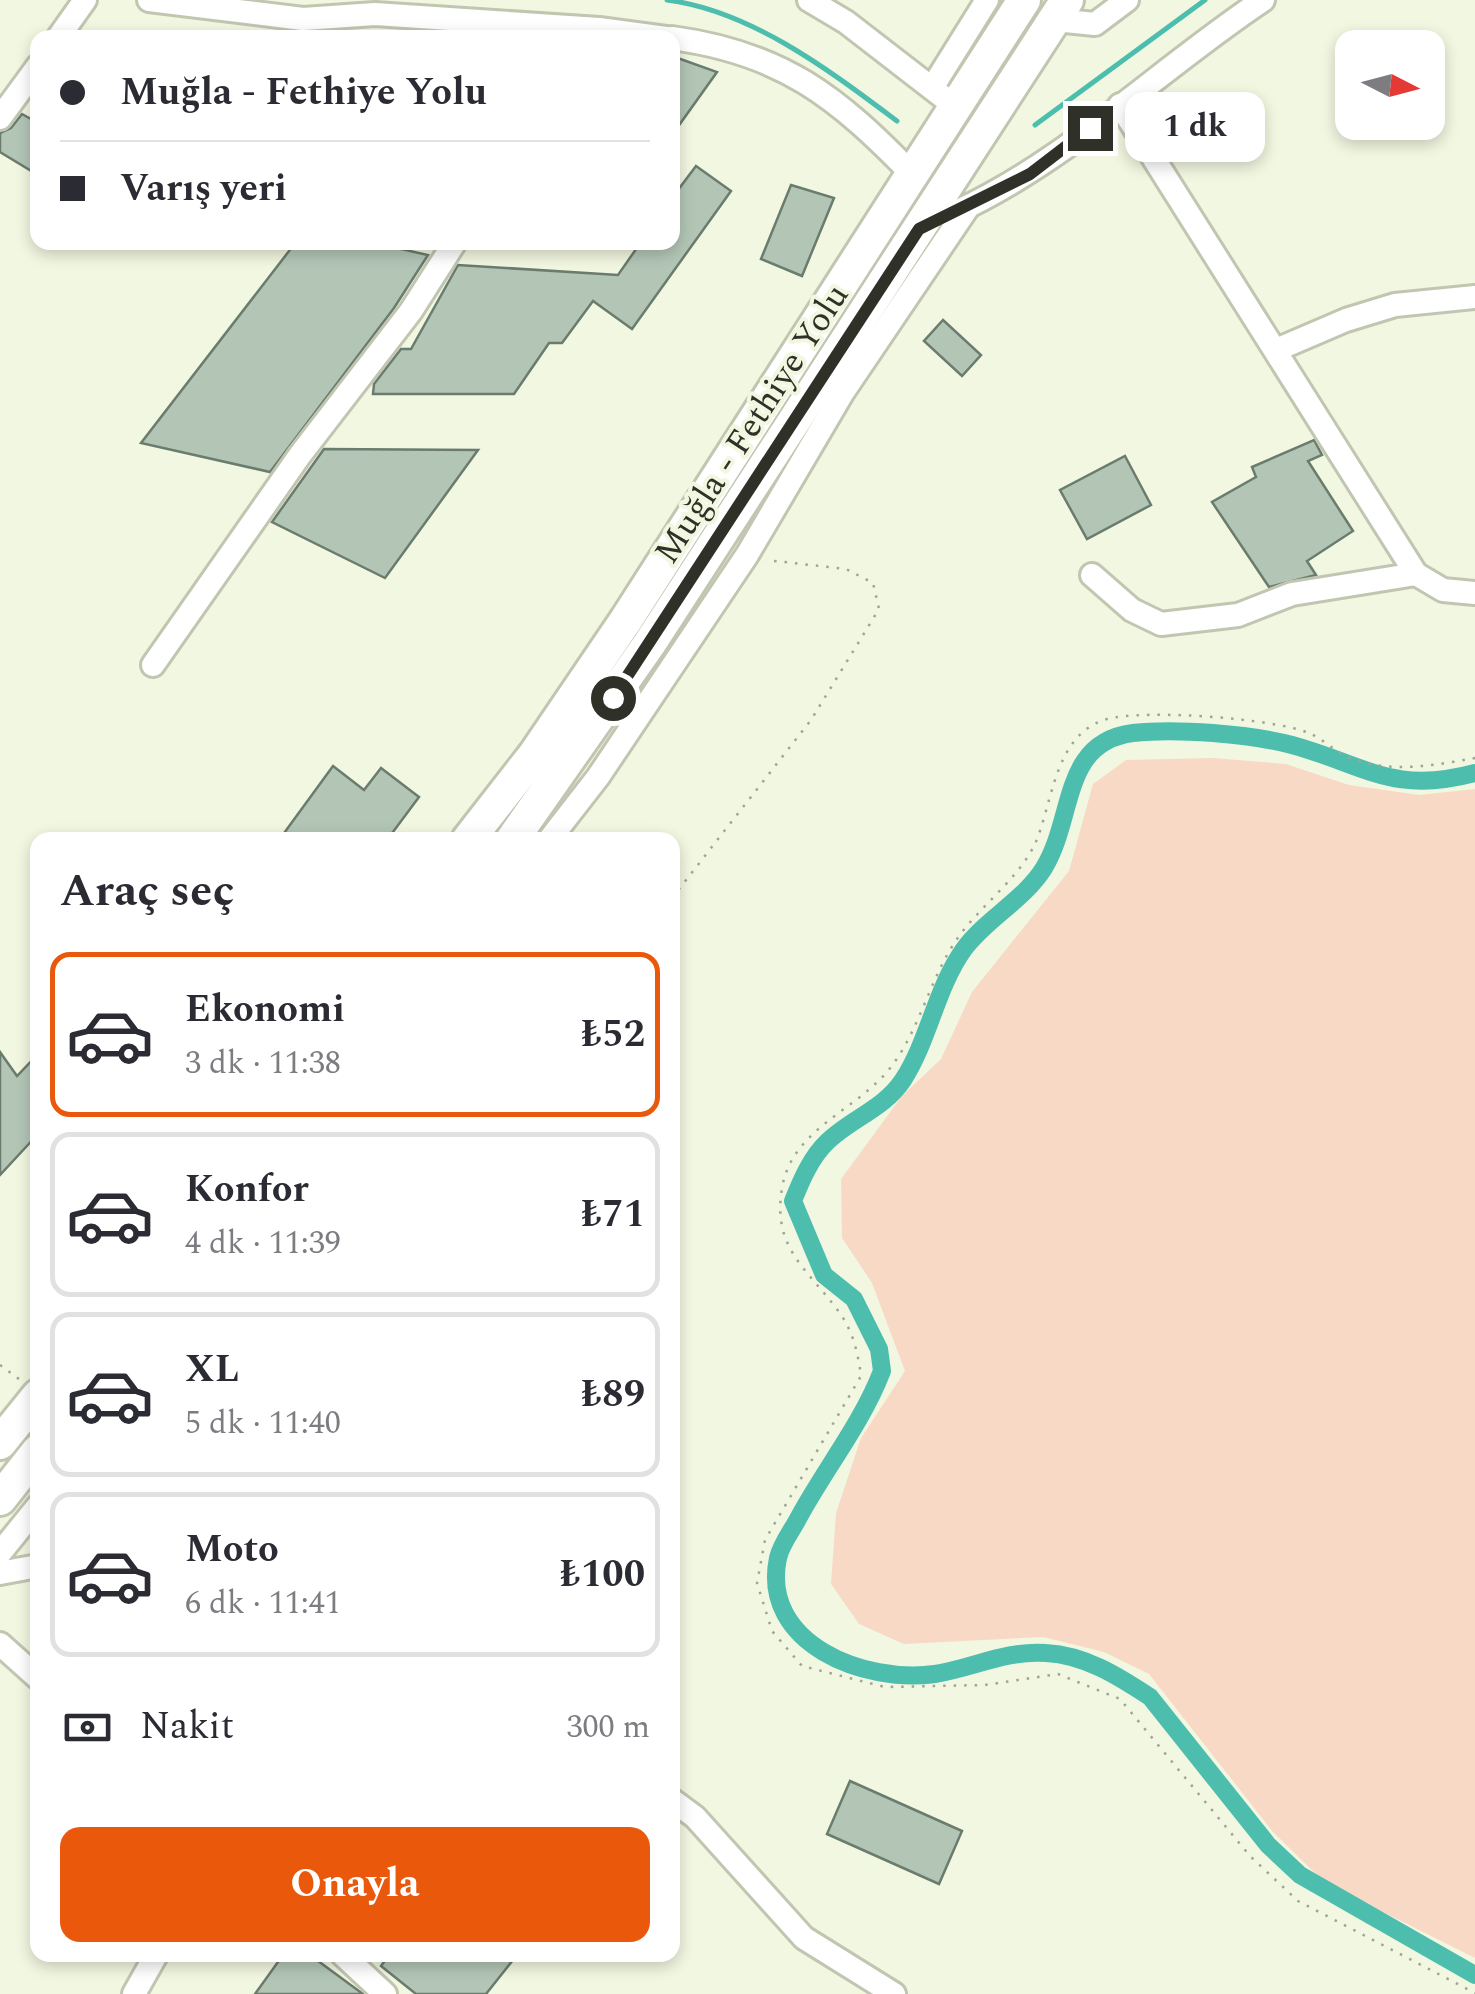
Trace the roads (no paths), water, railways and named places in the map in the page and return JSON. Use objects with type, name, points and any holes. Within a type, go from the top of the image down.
[{"type":"highway","name":"Muğla - Fethiye Yolu","points":[[474,832],[535,754],[626,620],[912,174],[944,98],[1024,0]]},
{"type":"highway","name":"Muğla - Fethiye Yolu","points":[[518,832],[578,750],[719,537],[1061,10]]},
{"type":"highway","points":[[0,1443],[30,1406]]},
{"type":"highway","points":[[0,1500],[30,1461]]},
{"type":"street","points":[[63,30],[84,0]]},
{"type":"street","points":[[148,0],[303,19],[375,14],[561,30]]},
{"type":"street","points":[[809,0],[846,22],[944,98],[987,0]]},
{"type":"street","points":[[1061,10],[1096,24],[1128,0]]},
{"type":"street","points":[[919,229],[1030,174],[1263,0]]},
{"type":"street","points":[[680,40],[726,46],[783,68],[853,113],[912,174]]},
{"type":"street","points":[[0,118],[30,77]]},
{"type":"street","points":[[1120,105],[1416,574],[1443,590],[1475,593]]},
{"type":"street","points":[[555,832],[598,778],[748,555],[843,392],[968,207]]},
{"type":"street","points":[[153,665],[300,455],[411,311],[450,250]]},
{"type":"street","points":[[1276,350],[1346,320],[1395,306],[1475,296]]},
{"type":"street","points":[[719,537],[748,555]]},
{"type":"street","points":[[1092,574],[1132,610],[1161,624],[1238,615],[1292,594],[1416,574]]},
{"type":"street","points":[[0,1552],[30,1516]]},
{"type":"street","points":[[0,1574],[30,1568]]},
{"type":"street","points":[[0,1644],[30,1671]]},
{"type":"street","points":[[680,1806],[695,1817],[804,1938],[894,1994]]},
{"type":"street","points":[[134,1994],[152,1962]]},
{"type":"street","points":[[351,1962],[385,1994]]},
{"type":"waterway","points":[[667,0],[699,6],[759,30],[817,64],[897,121]]},
{"type":"waterway","points":[[1035,125],[1205,0]]},
{"type":"waterway","points":[[1475,773],[1447,779],[1400,779],[1292,745],[1213,733],[1133,733],[1110,739],[1093,751],[1073,785],[1044,868],[1026,890],[983,928],[954,964],[903,1080],[886,1099],[821,1148],[793,1201],[824,1275],[854,1299],[879,1349],[882,1371],[854,1427],[782,1547],[777,1588],[785,1614],[801,1635],[824,1652],[878,1672],[935,1674],[1031,1653],[1074,1658],[1113,1674],[1150,1697],[1268,1845],[1300,1875],[1475,1975]]}]
